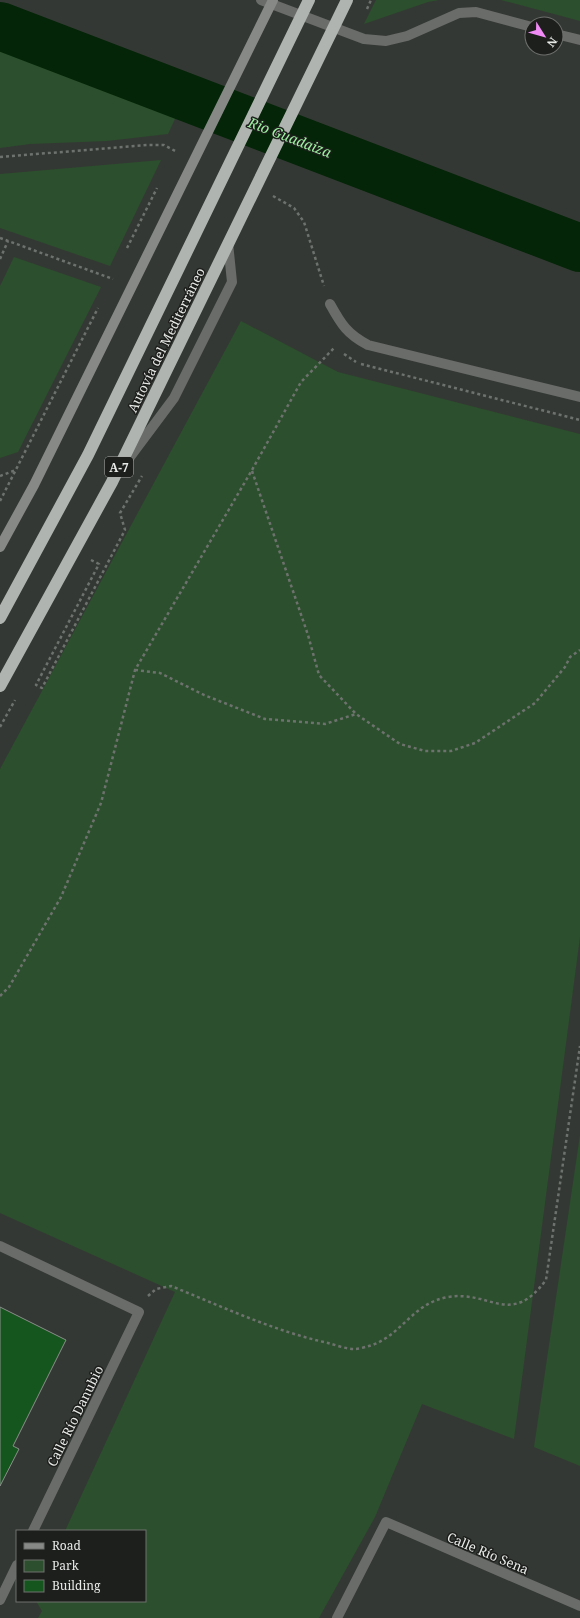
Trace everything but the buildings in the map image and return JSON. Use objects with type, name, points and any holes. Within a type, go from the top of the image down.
[{"type":"highway","name":"Autovía del Mediterráneo","points":[[0,618],[88,455],[309,0]]},
{"type":"highway","name":"Autovía del Mediterráneo","points":[[0,686],[112,482],[347,0]]},
{"type":"street","points":[[261,0],[364,39],[386,41],[407,36],[460,13],[476,12],[524,25]]},
{"type":"street","points":[[0,547],[37,478],[274,0]]},
{"type":"street","points":[[564,36],[580,40]]},
{"type":"street","points":[[112,482],[174,398],[232,282],[228,243]]},
{"type":"street","points":[[330,304],[344,328],[355,338],[368,345],[580,397]]},
{"type":"street","points":[[0,1246],[139,1312]]},
{"type":"street","name":"Calle Río Danubio","points":[[33,1530],[139,1312]]},
{"type":"street","name":"Calle Río Sena","points":[[337,1618],[386,1522],[580,1606]]},
{"type":"street","points":[[0,1600],[16,1567]]},
{"type":"path","points":[[126,252],[138,225]]},
{"type":"path","points":[[0,238],[113,279]]},
{"type":"path","points":[[0,259],[8,241]]},
{"type":"path","points":[[109,286],[116,272]]},
{"type":"path","points":[[0,501],[98,307]]},
{"type":"path","points":[[0,996],[9,987],[61,898],[101,803],[135,670],[252,470],[301,382],[335,347]]},
{"type":"path","points":[[0,476],[16,470]]},
{"type":"path","points":[[252,470],[308,635],[320,675],[356,714],[400,744],[424,751],[451,750],[475,743],[535,703],[570,657],[580,650]]},
{"type":"path","points":[[99,564],[36,684],[42,688],[125,530],[120,513],[143,473]]},
{"type":"path","points":[[135,670],[160,673],[204,695],[265,719],[325,724],[356,714]]},
{"type":"path","points":[[139,1312],[150,1293],[156,1289],[171,1286],[270,1326],[310,1339],[354,1349],[370,1346],[385,1339],[411,1314],[429,1303],[447,1297],[466,1296],[509,1306],[524,1302],[537,1293],[546,1280],[580,1046]]},
{"type":"green space","points":[[376,0],[439,0],[428,2],[364,24]]},
{"type":"green space","points":[[501,0],[580,0],[580,21]]},
{"type":"green space","points":[[0,39],[180,108],[168,134],[107,141],[30,144],[0,148]]},
{"type":"green space","points":[[161,160],[110,266],[0,228],[0,174]]},
{"type":"green space","points":[[14,257],[101,287],[18,452],[0,458],[0,286]]},
{"type":"green space","points":[[241,321],[338,372],[580,434],[580,937],[514,1439],[422,1404],[375,1517],[319,1618],[38,1618],[42,1611],[37,1602],[146,1602],[146,1530],[65,1530],[175,1292],[0,1213],[0,769]]},
{"type":"green space","points":[[580,1135],[580,1466],[534,1447]]},
{"type":"waterway","name":"Rio Guadaiza","points":[[0,26],[580,248]]}]
